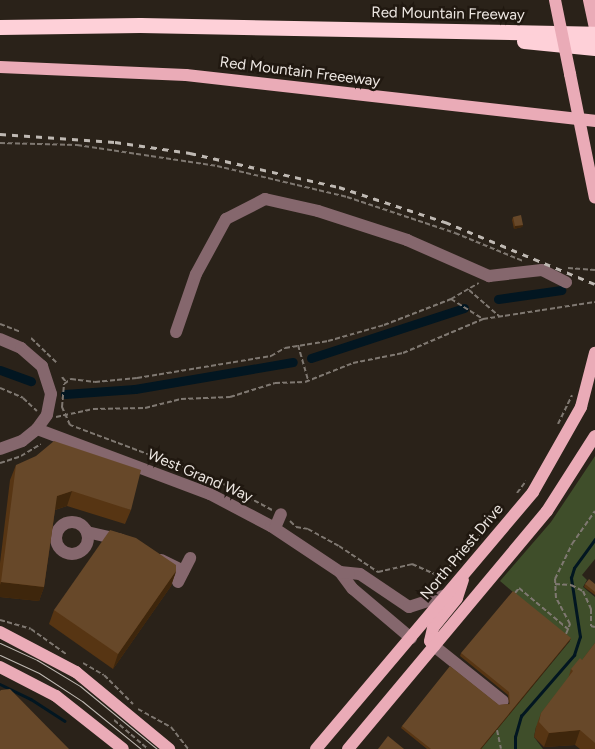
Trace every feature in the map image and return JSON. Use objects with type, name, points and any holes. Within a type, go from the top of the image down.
[{"type":"highway","name":"Red Mountain Freeway","points":[[0,27],[132,25],[446,33],[595,34]]},
{"type":"highway","points":[[446,33],[595,48]]},
{"type":"main road","points":[[555,0],[595,198]]},
{"type":"main road","points":[[590,0],[595,28]]},
{"type":"main road","name":"Red Mountain Freeeway","points":[[0,67],[186,75],[595,121]]},
{"type":"main road","name":"North Priest Drive","points":[[316,749],[465,576],[533,492],[550,466],[581,407],[595,353]]},
{"type":"main road","points":[[348,749],[557,499],[595,436]]},
{"type":"main road","points":[[434,646],[430,640],[433,628],[457,598],[465,576]]},
{"type":"main road","points":[[0,632],[30,645],[76,672],[169,749]]},
{"type":"main road","points":[[0,667],[56,696],[123,749]]},
{"type":"street","points":[[176,332],[196,274],[226,219],[265,199],[318,211],[407,240],[488,276],[542,270],[566,282]]},
{"type":"street","points":[[0,339],[35,358],[50,388],[47,416],[37,429],[22,441],[0,449]]},
{"type":"street","name":"West Grand Way","points":[[37,429],[210,494],[275,528],[340,572],[353,589],[411,638]]},
{"type":"street","points":[[275,528],[281,514]]},
{"type":"street","points":[[87,532],[128,545]]},
{"type":"street","points":[[150,554],[181,577],[190,558]]},
{"type":"street","name":"West Grand Way","points":[[340,572],[360,574],[409,608],[449,594]]},
{"type":"street","points":[[434,646],[503,701]]},
{"type":"path","points":[[0,143],[77,145],[218,166],[347,197],[455,233],[528,263]]},
{"type":"path","points":[[568,268],[595,270]]},
{"type":"path","points":[[65,383],[75,378],[95,382],[170,374],[271,356],[298,345],[340,338],[453,299],[488,276]]},
{"type":"path","points":[[468,290],[499,316]]},
{"type":"path","points":[[453,299],[483,319]]},
{"type":"path","points":[[54,417],[66,417],[93,409],[146,408],[181,400],[230,397],[275,383],[308,381],[353,363],[414,349],[483,319],[595,302]]},
{"type":"path","points":[[0,324],[22,332]]},
{"type":"path","points":[[31,338],[56,362]]},
{"type":"path","points":[[298,345],[308,381]]},
{"type":"path","points":[[62,377],[65,383],[62,404],[70,425],[214,479],[281,514],[295,528],[308,529],[339,546],[378,572],[412,564],[441,577]]},
{"type":"path","points":[[0,388],[23,398],[41,413]]},
{"type":"path","points":[[556,429],[574,390]]},
{"type":"path","points":[[58,423],[59,418]]},
{"type":"path","points":[[0,463],[21,456],[41,444]]},
{"type":"path","points":[[512,500],[527,479]]},
{"type":"path","points":[[266,513],[268,508]]},
{"type":"path","points":[[565,636],[570,624],[556,598],[556,572],[595,511]]},
{"type":"path","points":[[423,593],[441,577],[495,520]]},
{"type":"path","points":[[555,584],[571,585],[583,591],[591,609],[592,626],[595,627]]},
{"type":"path","points":[[514,594],[519,588],[569,630]]},
{"type":"path","points":[[114,720],[148,749]]},
{"type":"path","points":[[497,730],[501,749]]},
{"type":"green space","points":[[595,456],[595,559],[582,575],[587,580],[583,587],[595,597],[595,651],[536,727],[534,737],[543,749],[481,749],[570,641],[500,581],[551,522]]},
{"type":"building","points":[[521,215],[523,225],[515,226],[513,217]]},
{"type":"building","points":[[54,441],[141,470],[131,510],[72,491],[57,496],[44,587],[1,582],[16,465],[36,456]]},
{"type":"building","points":[[110,530],[136,538],[176,565],[176,571],[118,654],[54,610]]},
{"type":"building","points":[[589,579],[595,584],[595,592],[585,584]]},
{"type":"building","points":[[513,591],[571,638],[480,749],[431,749],[402,726],[450,666],[499,705],[510,704],[509,692],[461,653]]},
{"type":"building","points":[[595,643],[595,743],[580,730],[549,733],[539,722],[541,713],[573,671],[571,669],[580,658],[582,660]]},
{"type":"building","points":[[10,689],[69,749],[0,749],[0,691]]},
{"type":"building","points":[[388,736],[404,749],[378,749]]},
{"type":"waterway","points":[[498,299],[561,290]]},
{"type":"waterway","points":[[311,358],[464,308]]},
{"type":"waterway","points":[[65,394],[135,389],[293,362]]},
{"type":"waterway","points":[[0,370],[31,381]]},
{"type":"waterway","points":[[515,749],[515,737],[521,716],[574,655],[580,637],[571,578],[574,568],[595,539]]},
{"type":"waterway","points":[[0,684],[31,699],[65,721]]},
{"type":"tram line","points":[[0,643],[37,660],[80,686],[157,749]]},
{"type":"tram line","points":[[0,655],[39,673],[82,701],[141,749]]},
{"type":"railway","points":[[0,134],[115,142],[190,153],[339,187],[445,222],[595,284]]}]
